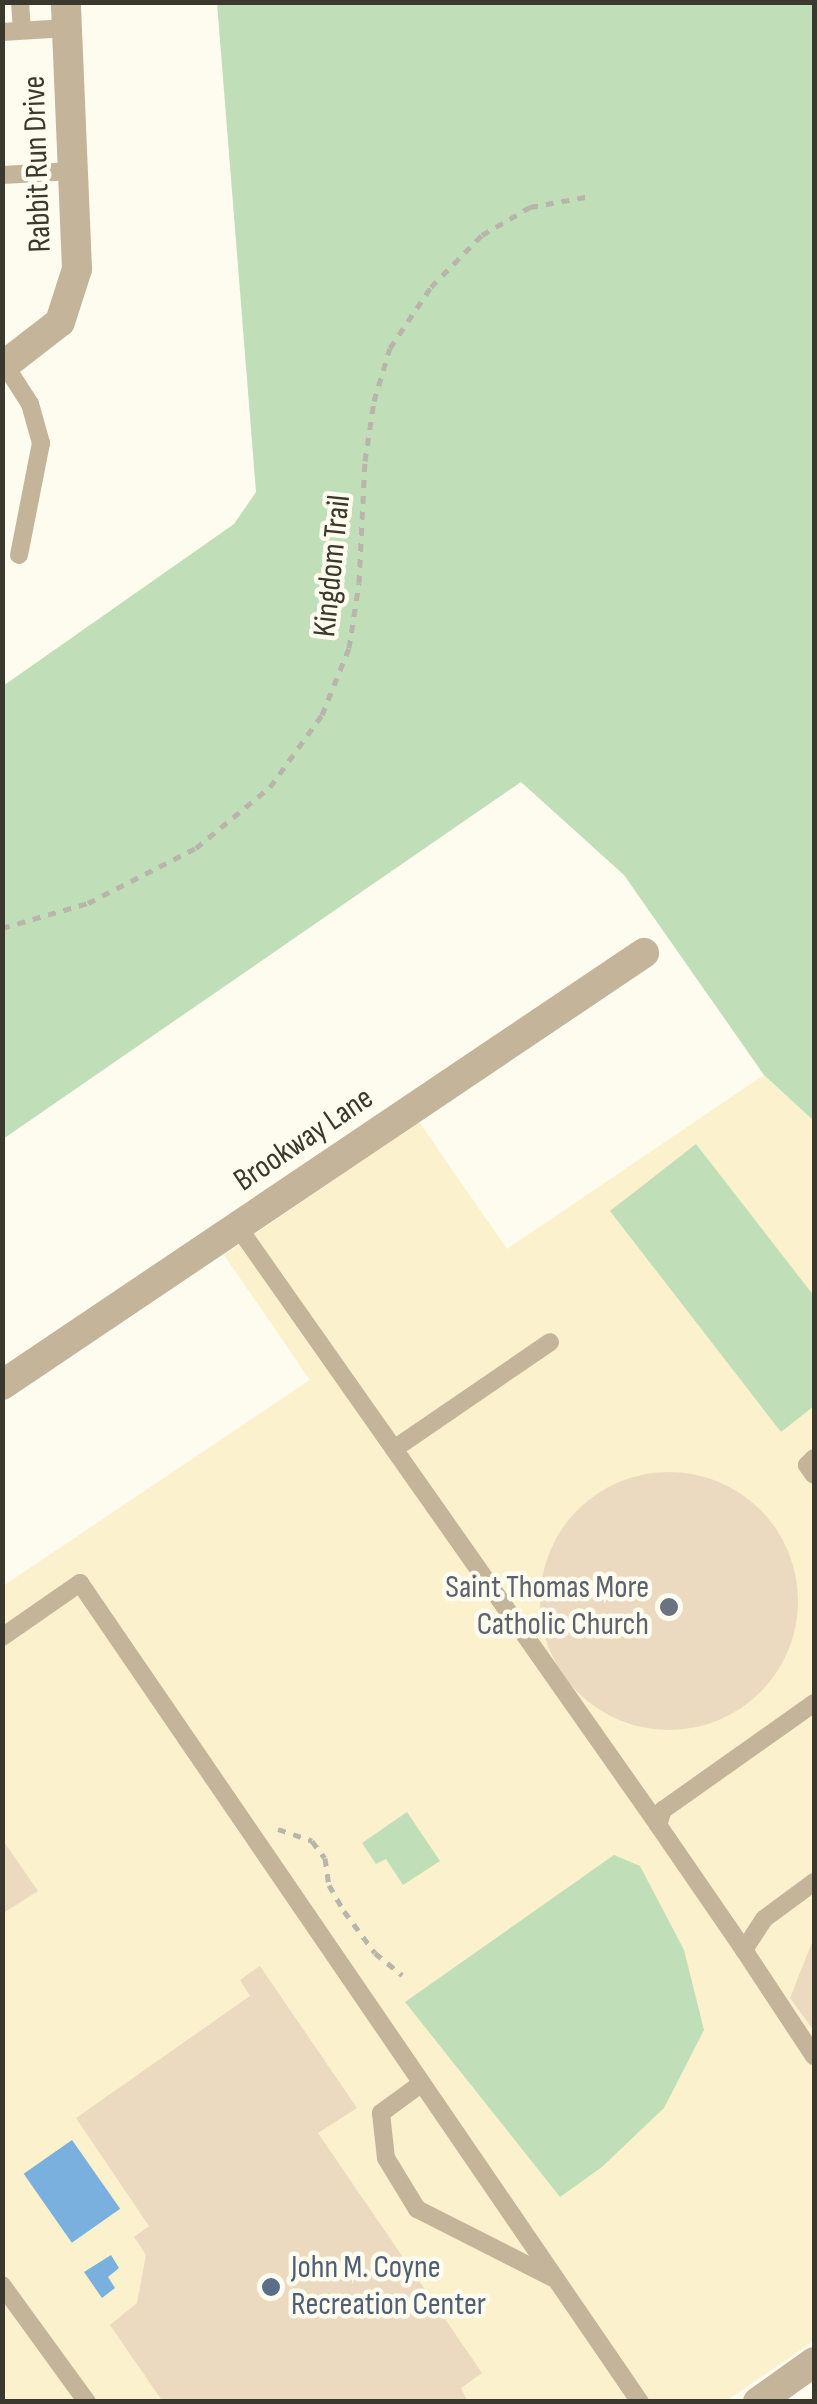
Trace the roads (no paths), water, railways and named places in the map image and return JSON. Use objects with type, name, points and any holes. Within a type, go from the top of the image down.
[{"type":"street","name":"Rabbit Run Drive","points":[[8,363],[60,322],[77,269],[67,15]]},
{"type":"street","name":"Brookway Lane","points":[[2,1385],[644,953]]},
{"type":"street","points":[[758,2402],[814,2362]]},
{"type":"lane","points":[[12,31],[20,2]]},
{"type":"lane","points":[[12,31],[67,15]]},
{"type":"lane","points":[[2,175],[74,172]]},
{"type":"lane","points":[[8,363],[30,404],[41,443],[19,554]]},
{"type":"lane","points":[[238,1227],[658,1825],[814,2056]]},
{"type":"lane","points":[[394,1450],[550,1342]]},
{"type":"lane","points":[[814,1458],[808,1465],[814,1475]]},
{"type":"lane","points":[[2,1637],[80,1584],[640,2402]]},
{"type":"lane","points":[[658,1825],[663,1810],[814,1703]]},
{"type":"lane","points":[[744,1950],[764,1919],[814,1882]]},
{"type":"lane","points":[[422,2082],[381,2113],[386,2158],[417,2209],[558,2281]]},
{"type":"lane","points":[[2,2285],[87,2402]]},
{"type":"water","points":[[72,2140],[120,2209],[72,2243],[24,2174]]},
{"type":"water","points":[[111,2255],[119,2268],[108,2277],[115,2288],[102,2298],[84,2272]]},
{"type":"place","name":"Saint Thomas More Catholic Church","points":[[669,1607]]},
{"type":"place","name":"John M. Coyne Recreation Center","points":[[271,2287]]}]
